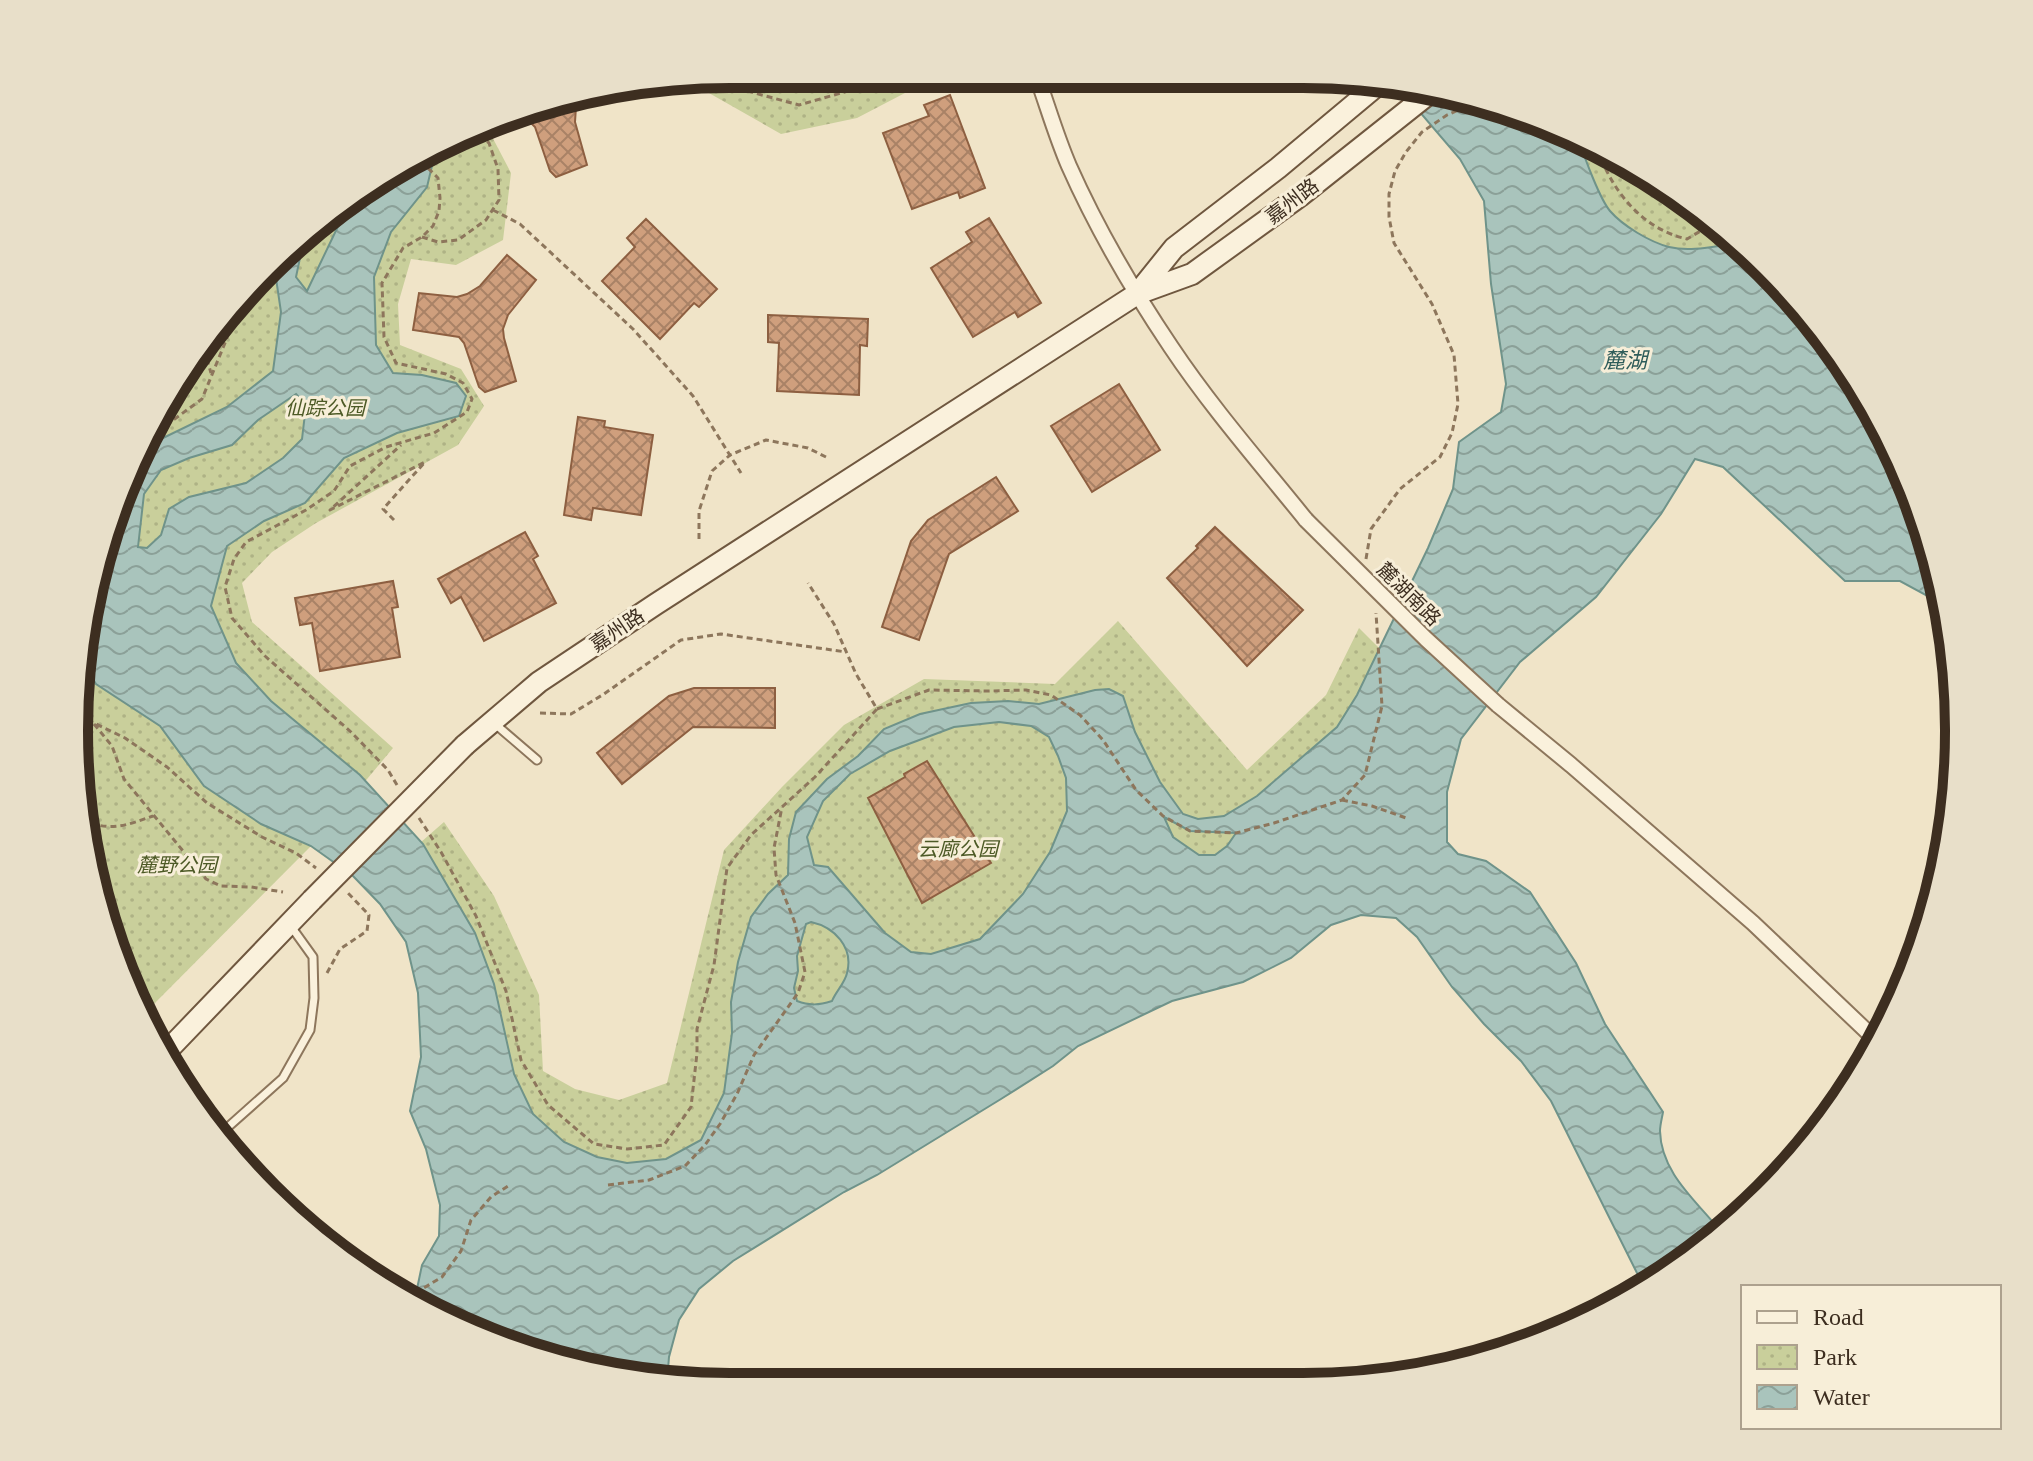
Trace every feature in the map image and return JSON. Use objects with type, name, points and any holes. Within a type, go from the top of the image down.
[{"type":"street","name":"麓湖南路","points":[[1041,88],[1068,164],[1137,294],[1227,423],[1306,520],[1426,639],[1498,705],[1753,923],[1869,1033]]},
{"type":"street","name":"嘉州路","points":[[1137,294],[1174,248],[1278,168],[1370,91]]},
{"type":"street","name":"嘉州路","points":[[171,1047],[465,745],[539,682],[1137,294],[1192,274],[1300,196],[1422,99]]},
{"type":"lane","points":[[492,722],[537,760]]},
{"type":"lane","points":[[226,1129],[283,1078],[310,1030],[314,998],[313,957],[289,923]]},
{"type":"path","points":[[736,88],[799,105],[858,88]]},
{"type":"path","points":[[1366,562],[1371,529],[1400,489],[1440,457],[1452,433],[1458,404],[1454,355],[1432,304],[1394,243],[1389,194],[1395,171],[1422,132],[1462,108]]},
{"type":"path","points":[[425,165],[438,178],[440,198],[433,226],[422,237],[438,242],[458,240],[486,220],[499,200],[498,169],[489,143],[483,138]]},
{"type":"path","points":[[1605,164],[1634,211],[1650,222],[1673,236],[1687,239],[1704,229]]},
{"type":"path","points":[[493,210],[520,224],[633,329],[693,396],[741,473]]},
{"type":"path","points":[[165,426],[202,399],[227,332]]},
{"type":"path","points":[[207,359],[212,375]]},
{"type":"path","points":[[699,539],[699,511],[712,471],[730,455],[766,440],[808,448],[828,458]]},
{"type":"path","points":[[394,520],[383,509],[425,462],[330,510],[404,442]]},
{"type":"path","points":[[877,709],[929,690],[1026,690],[1051,695],[1088,723],[1136,790],[1163,816],[1190,831],[1236,833],[1342,800],[1365,775],[1382,706],[1376,613]]},
{"type":"path","points":[[540,713],[571,714],[681,640],[721,634],[846,652]]},
{"type":"path","points":[[88,719],[125,738],[167,767],[207,803],[262,837],[296,853],[318,869]]},
{"type":"path","points":[[92,722],[112,746],[124,779],[206,879],[221,886],[283,892]]},
{"type":"path","points":[[1342,800],[1372,806],[1409,819]]},
{"type":"path","points":[[608,1185],[649,1180],[685,1166],[720,1124],[754,1055],[798,993],[805,972],[795,923],[776,875],[774,848],[782,806]]},
{"type":"path","points":[[95,825],[106,829],[153,816]]},
{"type":"path","points":[[314,998],[340,949],[367,931],[369,915],[341,885]]},
{"type":"path","points":[[418,1292],[442,1277],[461,1251],[471,1220],[491,1197],[511,1184]]},
{"type":"green space","points":[[915,88],[857,118],[781,134],[701,89]]},
{"type":"green space","points":[[1522,127],[1587,154],[1659,196],[1726,247],[1782,302],[1717,322]]},
{"type":"green space","name":"仙踪公园","points":[[491,135],[511,173],[503,240],[456,265],[411,259],[398,304],[400,345],[461,369],[484,406],[458,445],[316,523],[272,552],[242,583],[252,622],[393,748],[311,846],[151,1007],[122,937],[110,897],[100,856],[89,773],[89,688],[93,647],[110,564],[122,524],[154,446],[196,374],[247,307],[307,247],[374,196],[446,154]]},
{"type":"green space","name":"云廊公园","points":[[1118,621],[1247,770],[1326,695],[1359,628],[1439,708],[1409,793],[455,1311],[418,1292],[422,1265],[439,1236],[440,1205],[426,1149],[410,1111],[421,1057],[418,993],[406,942],[380,904],[366,890],[444,822],[494,896],[539,995],[543,1071],[575,1089],[619,1100],[667,1083],[724,850],[844,725],[924,679],[1055,684]]},
{"type":"water","name":"麓湖","points":[[1406,96],[1509,122],[1583,152],[1606,205],[1629,228],[1669,247],[1684,249],[1723,245],[1757,276],[1812,339],[1859,409],[1879,446],[1911,524],[1931,598],[1900,581],[1845,581],[1723,467],[1695,459],[1661,514],[1596,597],[1520,662],[1461,739],[1447,792],[1447,842],[1458,854],[1486,861],[1530,892],[1576,963],[1605,1024],[1663,1112],[1660,1131],[1662,1146],[1674,1174],[1714,1224],[1639,1277],[1551,1101],[1521,1061],[1452,987],[1417,937],[1396,918],[1361,915],[1331,925],[1291,958],[1243,982],[1172,1001],[1078,1046],[1001,1099],[733,1261],[699,1289],[679,1320],[668,1370],[605,1361],[524,1339],[446,1307],[418,1292],[422,1265],[439,1236],[440,1205],[426,1149],[410,1111],[421,1057],[418,993],[406,942],[380,904],[353,876],[311,846],[261,824],[204,786],[160,726],[96,684],[90,675],[100,605],[110,564],[122,524],[154,446],[157,441],[227,407],[273,371],[281,312],[276,276],[301,252],[296,277],[307,291],[341,219],[433,161],[427,187],[391,232],[374,277],[376,345],[393,373],[422,375],[456,383],[466,396],[459,416],[397,433],[344,458],[305,503],[264,521],[227,546],[211,606],[236,663],[271,701],[360,775],[423,844],[475,933],[494,984],[514,1074],[533,1114],[564,1142],[597,1157],[627,1163],[666,1159],[701,1140],[724,1093],[732,1033],[731,1002],[751,917],[768,894],[788,875],[789,839],[796,812],[827,779],[858,756],[884,729],[920,714],[971,703],[1008,701],[1039,704],[1109,689],[1123,696],[1135,732],[1160,782],[1183,814],[1198,819],[1224,816],[1257,796],[1337,727],[1357,695],[1428,548],[1453,489],[1459,442],[1501,412],[1506,384],[1491,284],[1484,201],[1460,159]],"holes":[[[296,394],[306,405],[302,439],[283,458],[246,483],[189,497],[169,509],[161,535],[147,548],[138,547],[144,494],[161,470],[232,445],[258,420]],[[999,722],[1031,726],[1049,737],[1066,778],[1067,811],[1050,852],[1023,894],[980,939],[931,954],[911,952],[885,933],[828,867],[814,865],[807,837],[823,801],[850,774],[890,751],[954,727]],[[1164,817],[1190,831],[1236,833],[1227,846],[1215,855],[1199,855],[1173,837]],[[811,922],[834,933],[845,947],[848,964],[846,977],[832,1001],[806,1004],[797,1001],[794,988],[797,956],[806,924]]]},
{"type":"building","points":[[950,95],[985,188],[960,198],[958,192],[912,209],[883,133],[929,116],[924,105]]},
{"type":"building","points":[[576,107],[575,122],[587,165],[556,177],[550,171],[535,127],[529,121]]},
{"type":"building","points":[[989,218],[1041,303],[1018,317],[1015,312],[973,337],[931,268],[972,242],[966,232]]},
{"type":"building","points":[[646,219],[717,289],[699,307],[694,303],[660,339],[602,281],[635,247],[627,238]]},
{"type":"building","points":[[507,255],[536,280],[508,315],[503,329],[516,381],[485,392],[479,387],[464,343],[459,337],[413,330],[419,293],[457,297],[467,294],[480,286]]},
{"type":"building","points":[[768,315],[868,319],[867,346],[860,345],[859,395],[777,391],[779,343],[768,342]]},
{"type":"building","points":[[1119,384],[1160,450],[1092,492],[1051,426]]},
{"type":"building","points":[[578,417],[605,421],[604,427],[653,435],[641,515],[593,508],[591,520],[564,515]]},
{"type":"building","points":[[996,477],[1018,511],[949,554],[919,640],[882,627],[911,541],[928,520]]},
{"type":"building","points":[[1215,527],[1303,610],[1247,666],[1167,578]]},
{"type":"building","points":[[525,532],[538,556],[533,559],[556,603],[484,641],[461,597],[451,603],[438,579]]},
{"type":"building","points":[[393,581],[398,607],[392,608],[400,657],[320,671],[312,623],[300,625],[295,598]]},
{"type":"building","points":[[694,688],[775,688],[775,728],[693,727],[622,784],[597,753],[669,696]]},
{"type":"building","points":[[927,761],[991,863],[922,903],[868,798]]},
{"type":"park label","name":"麓野公园","points":[[177,865]]}]
